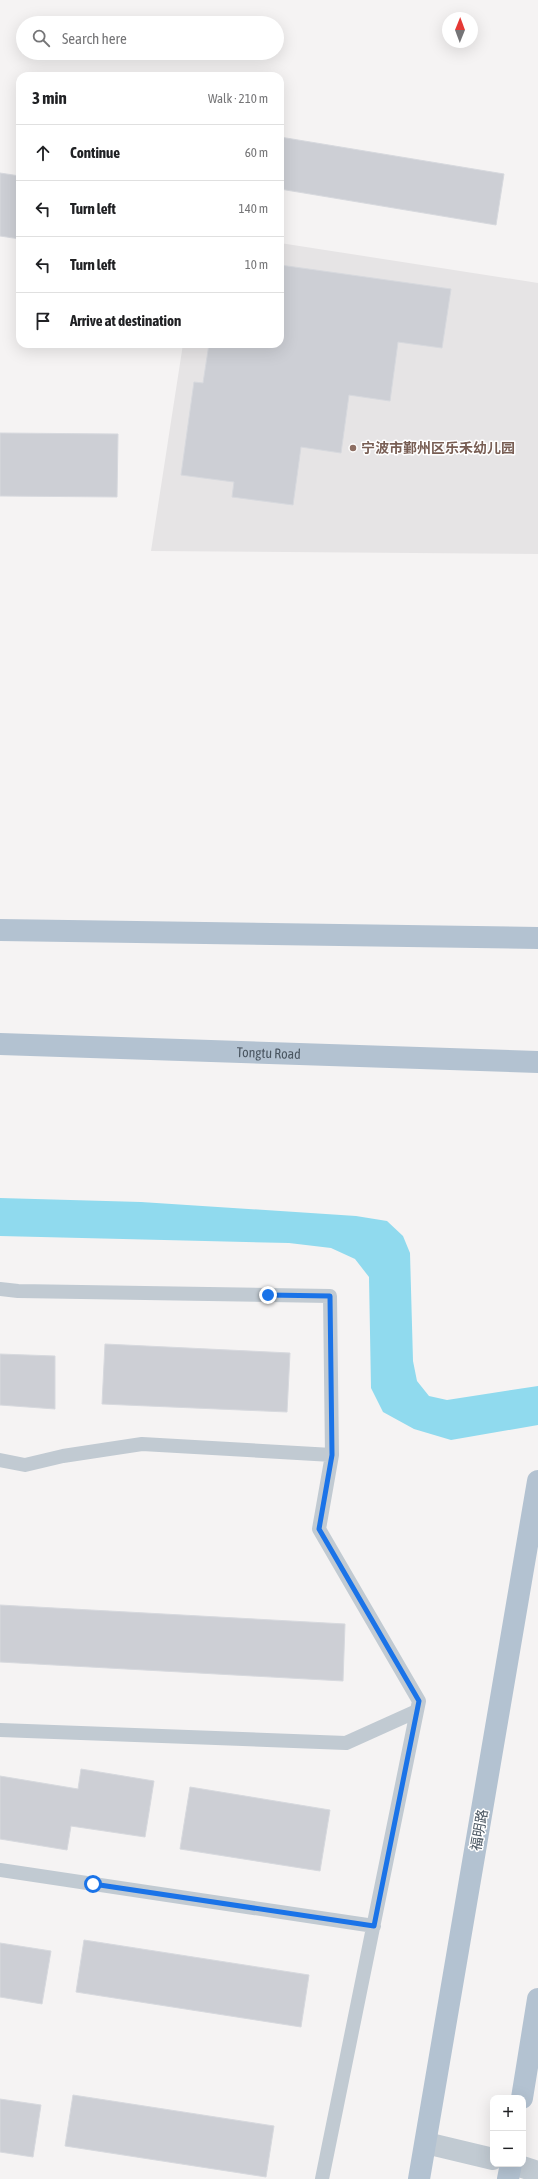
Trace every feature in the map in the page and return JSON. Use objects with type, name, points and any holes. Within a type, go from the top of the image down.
[{"type":"main road","points":[[0,930],[538,938]]},
{"type":"main road","name":"Tongtu Road","points":[[0,1044],[538,1062]]},
{"type":"main road","name":"福明路","points":[[419,2179],[538,1481]]},
{"type":"main road","points":[[522,2095],[538,1999]]},
{"type":"main road","points":[[508,2179],[511,2167]]},
{"type":"street","points":[[426,2143],[490,2158]]},
{"type":"street","points":[[522,2167],[538,2172]]},
{"type":"lane","points":[[0,1289],[18,1291],[330,1296],[332,1455],[319,1529],[419,1701],[322,2179]]},
{"type":"lane","points":[[0,1460],[25,1465],[63,1456],[142,1444],[332,1455]]},
{"type":"lane","points":[[0,1730],[346,1743],[417,1711]]},
{"type":"lane","points":[[0,1870],[374,1926]]},
{"type":"shaded area","name":"宁波市鄞州区乐禾幼儿园","points":[[284,244],[538,283],[538,554],[151,551],[182,348],[284,348]]},
{"type":"water","points":[[0,1198],[141,1202],[356,1216],[387,1221],[403,1236],[410,1253],[413,1361],[417,1381],[429,1396],[447,1400],[538,1386],[538,1425],[451,1440],[414,1429],[383,1412],[371,1388],[369,1277],[355,1259],[331,1248],[289,1243],[0,1236]]},
{"type":"building","points":[[284,138],[504,174],[496,225],[284,190]]},
{"type":"building","points":[[0,173],[16,175],[16,238],[0,236]]},
{"type":"building","points":[[284,266],[451,289],[442,348],[398,342],[390,401],[349,395],[341,453],[301,447],[293,505],[232,497],[234,482],[181,475],[194,382],[203,383],[208,348],[284,348]]},
{"type":"building","points":[[0,433],[118,434],[117,497],[0,496]]},
{"type":"building","points":[[105,1344],[290,1353],[287,1412],[102,1404]]},
{"type":"building","points":[[0,1354],[55,1356],[55,1409],[0,1405]]},
{"type":"building","points":[[0,1605],[345,1624],[343,1681],[0,1662]]},
{"type":"building","points":[[81,1769],[154,1781],[145,1837],[71,1826],[67,1850],[0,1839],[0,1776],[78,1789]]},
{"type":"building","points":[[190,1787],[330,1810],[320,1871],[180,1849]]},
{"type":"building","points":[[84,1940],[309,1975],[301,2027],[76,1992]]},
{"type":"building","points":[[0,1943],[51,1951],[42,2004],[0,1997]]},
{"type":"building","points":[[73,2095],[274,2126],[266,2177],[65,2146]]},
{"type":"building","points":[[0,2099],[41,2105],[33,2157],[0,2152]]},
{"type":"place","name":"宁波市鄞州区乐禾幼儿园","points":[[353,448]]},
{"type":"route","points":[[93,1884],[374,1926],[419,1701],[319,1529],[332,1455],[330,1296],[268,1295]]}]
